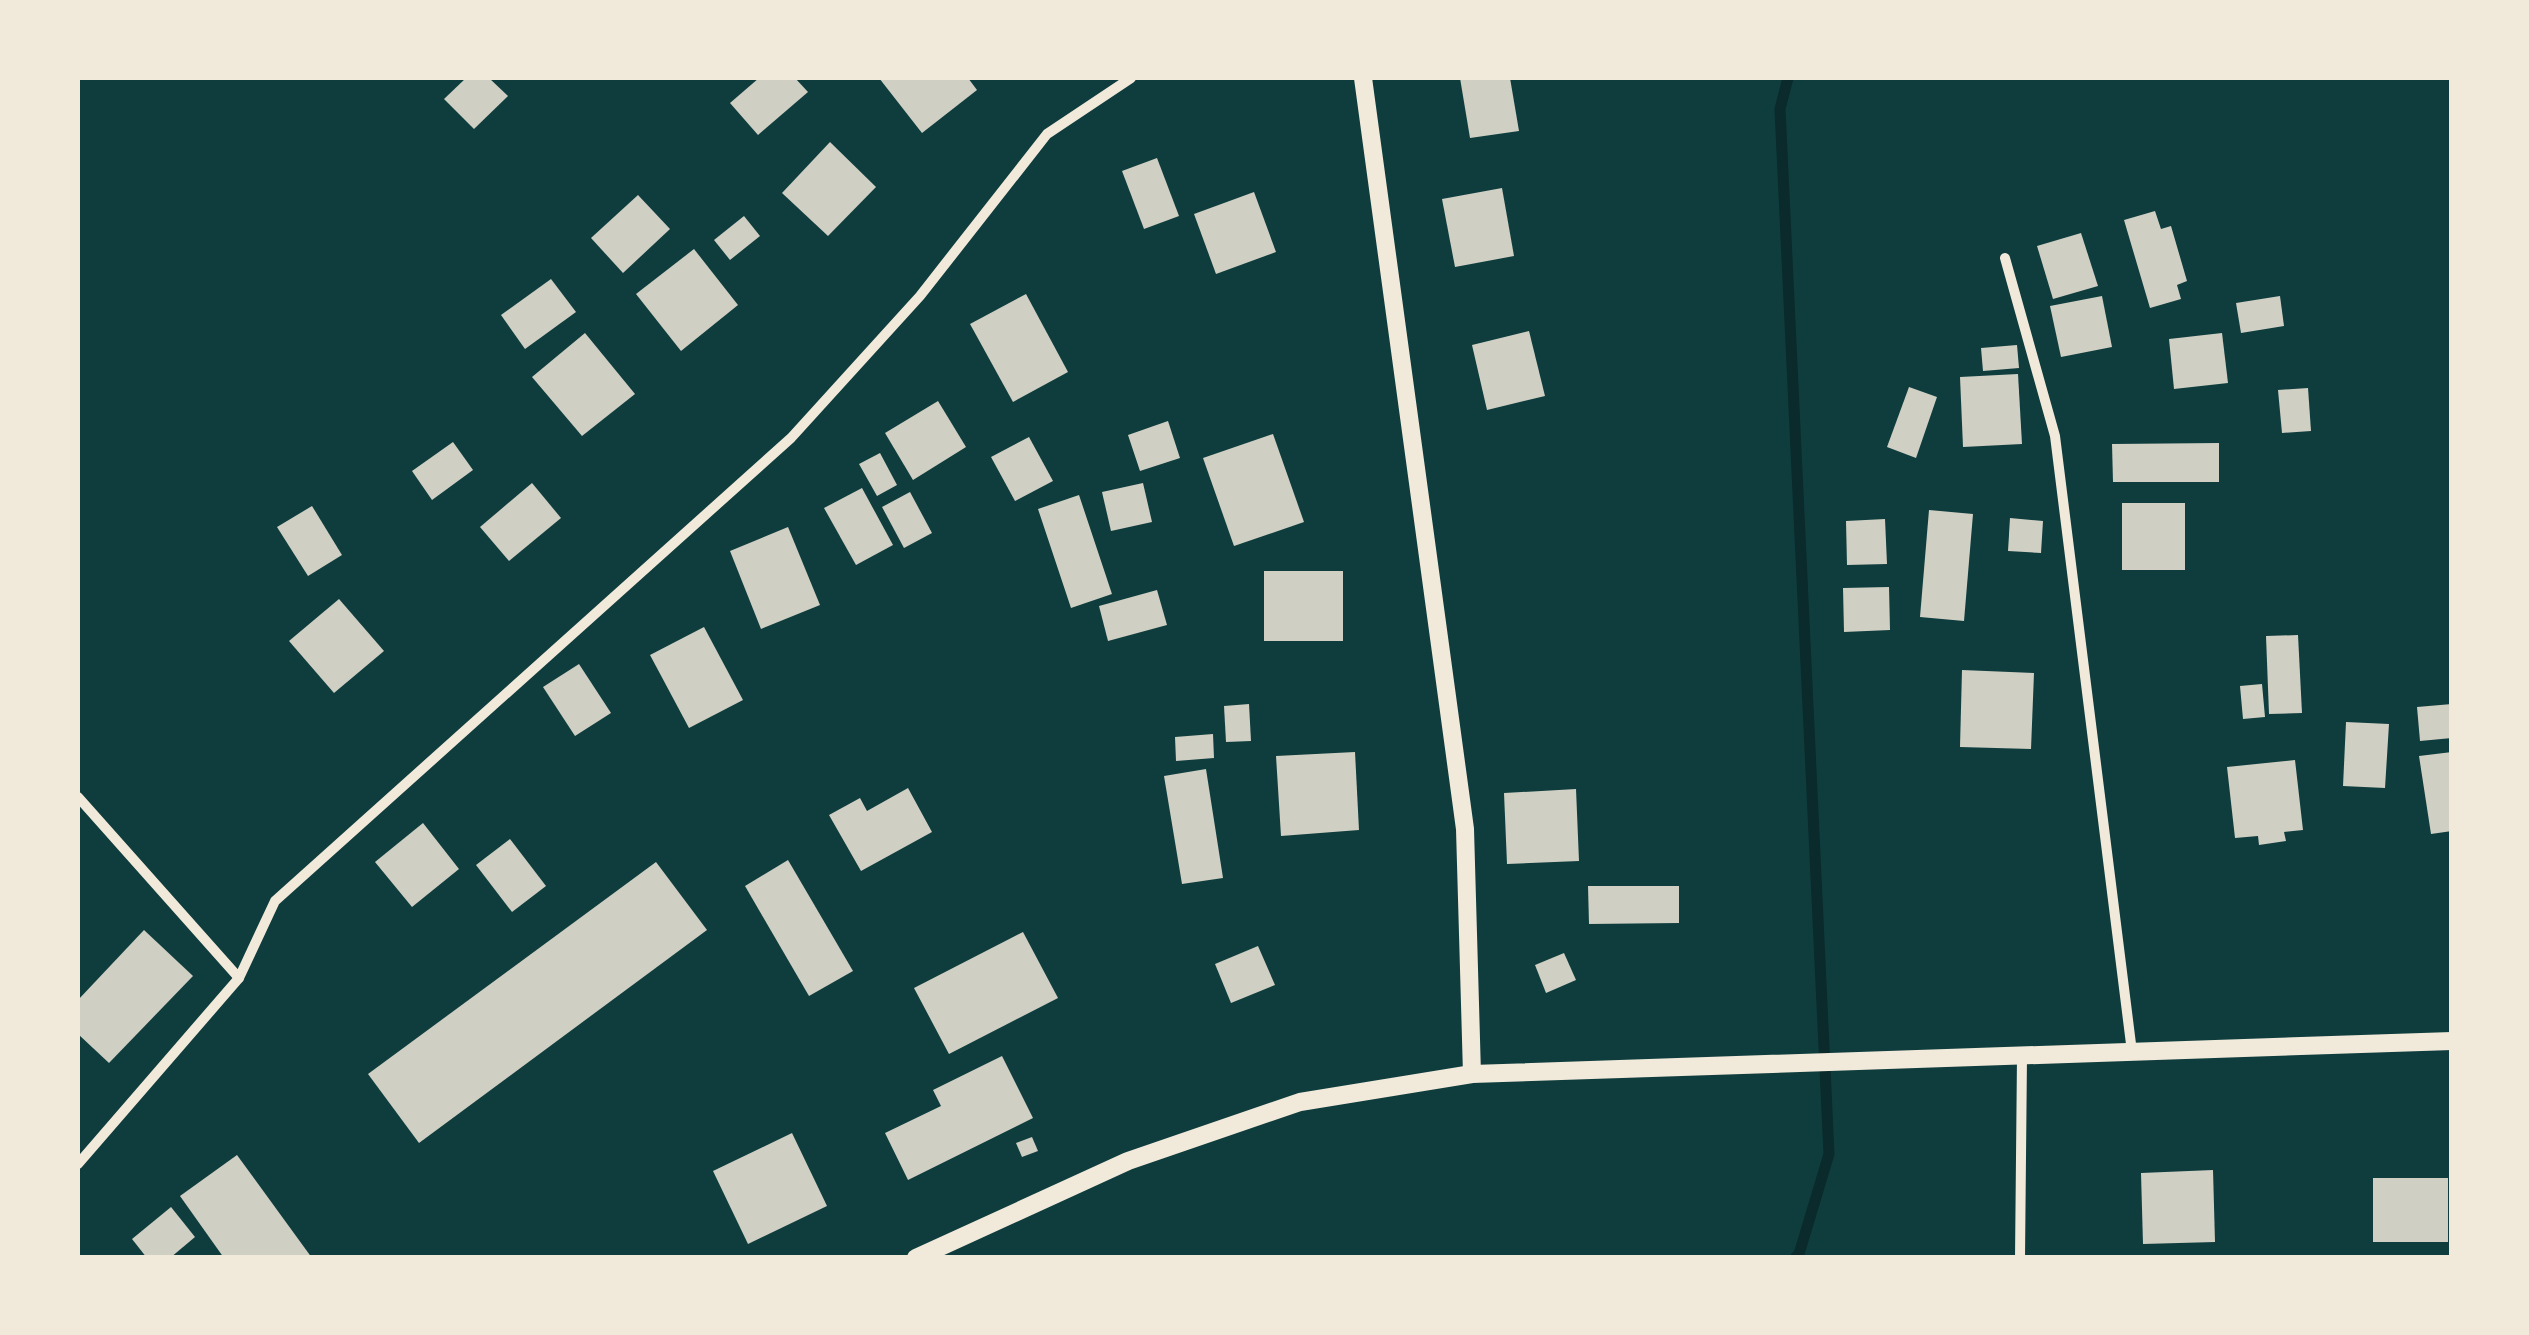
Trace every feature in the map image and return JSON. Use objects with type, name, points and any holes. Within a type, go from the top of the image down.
[{"type":"street","points":[[78,1164],[239,978],[275,901],[790,438],[920,296],[1046,134],[1130,78]]},
{"type":"street","points":[[1363,78],[1465,829],[1472,1074]]},
{"type":"street","points":[[2004,258],[2055,436],[2132,1052]]},
{"type":"street","points":[[78,797],[239,978]]},
{"type":"street","points":[[916,1258],[1128,1161],[1300,1102],[1472,1074],[1691,1070],[2452,1042]]},
{"type":"street","points":[[2020,1258],[2022,1056]]},
{"type":"building","points":[[466,78],[489,78],[508,96],[474,129],[444,99]]},
{"type":"building","points":[[759,78],[795,78],[808,92],[758,135],[730,103]]},
{"type":"building","points":[[879,78],[968,78],[977,90],[922,133]]},
{"type":"building","points":[[1460,78],[1510,78],[1519,131],[1470,138]]},
{"type":"building","points":[[830,142],[876,187],[828,236],[782,193]]},
{"type":"building","points":[[1157,158],[1179,216],[1144,229],[1122,171]]},
{"type":"building","points":[[1502,188],[1514,256],[1455,267],[1442,199]]},
{"type":"building","points":[[1254,192],[1276,252],[1216,274],[1194,214]]},
{"type":"building","points":[[638,195],[670,229],[623,273],[591,238]]},
{"type":"building","points":[[2155,211],[2161,229],[2171,226],[2187,281],[2177,285],[2181,299],[2150,308],[2124,220]]},
{"type":"building","points":[[744,216],[760,236],[730,260],[714,240]]},
{"type":"building","points":[[2081,233],[2098,286],[2053,299],[2037,246]]},
{"type":"building","points":[[694,249],[738,305],[681,351],[636,294]]},
{"type":"building","points":[[551,279],[576,312],[525,349],[501,315]]},
{"type":"building","points":[[1026,294],[1068,372],[1013,402],[970,324]]},
{"type":"building","points":[[2102,296],[2112,347],[2061,357],[2050,306]]},
{"type":"building","points":[[2280,296],[2284,326],[2241,333],[2236,303]]},
{"type":"building","points":[[1529,331],[1545,396],[1487,410],[1472,345]]},
{"type":"building","points":[[585,333],[635,394],[582,436],[532,377]]},
{"type":"building","points":[[2222,333],[2228,383],[2174,389],[2169,339]]},
{"type":"building","points":[[2017,345],[2019,368],[1983,371],[1981,348]]},
{"type":"building","points":[[2018,374],[2022,444],[1963,447],[1960,377]]},
{"type":"building","points":[[1909,387],[1937,397],[1916,458],[1887,447]]},
{"type":"building","points":[[2308,388],[2311,431],[2282,433],[2278,390]]},
{"type":"building","points":[[938,401],[966,447],[913,480],[885,433]]},
{"type":"building","points":[[1168,421],[1180,458],[1140,471],[1128,435]]},
{"type":"building","points":[[1273,434],[1304,522],[1234,546],[1203,458]]},
{"type":"building","points":[[1029,437],[1053,481],[1015,501],[991,457]]},
{"type":"building","points":[[453,442],[473,470],[432,500],[412,471]]},
{"type":"building","points":[[2219,443],[2219,482],[2113,482],[2112,444]]},
{"type":"building","points":[[880,453],[897,485],[877,496],[859,464]]},
{"type":"building","points":[[532,483],[561,518],[509,561],[480,527]]},
{"type":"building","points":[[1143,483],[1152,522],[1111,531],[1102,492]]},
{"type":"building","points":[[862,488],[893,545],[856,565],[824,508]]},
{"type":"building","points":[[910,492],[932,533],[904,548],[882,507]]},
{"type":"building","points":[[1079,495],[1112,594],[1071,608],[1038,509]]},
{"type":"building","points":[[2122,503],[2185,503],[2185,570],[2122,570]]},
{"type":"building","points":[[312,506],[342,555],[308,576],[277,527]]},
{"type":"building","points":[[1929,510],[1973,514],[1964,621],[1920,617]]},
{"type":"building","points":[[2010,518],[2043,521],[2041,553],[2008,551]]},
{"type":"building","points":[[1885,519],[1887,564],[1847,565],[1846,521]]},
{"type":"building","points":[[788,527],[820,605],[761,629],[730,551]]},
{"type":"building","points":[[1264,571],[1343,571],[1343,641],[1264,641]]},
{"type":"building","points":[[1889,587],[1890,630],[1844,632],[1843,588]]},
{"type":"building","points":[[1157,590],[1167,625],[1108,641],[1099,606]]},
{"type":"building","points":[[339,599],[384,651],[334,693],[289,641]]},
{"type":"building","points":[[704,627],[743,700],[689,728],[650,655]]},
{"type":"building","points":[[2298,635],[2302,713],[2269,714],[2266,636]]},
{"type":"building","points":[[579,664],[611,713],[575,736],[543,687]]},
{"type":"building","points":[[1962,670],[2034,673],[2031,749],[1960,747]]},
{"type":"building","points":[[2262,684],[2265,717],[2243,719],[2240,686]]},
{"type":"building","points":[[1249,704],[1251,741],[1226,742],[1224,706]]},
{"type":"building","points":[[2452,704],[2452,738],[2420,741],[2417,707]]},
{"type":"building","points":[[2346,722],[2389,724],[2385,788],[2343,786]]},
{"type":"building","points":[[1213,734],[1214,758],[1176,761],[1175,737]]},
{"type":"building","points":[[1355,752],[1359,830],[1281,836],[1276,756]]},
{"type":"building","points":[[2452,752],[2452,831],[2431,834],[2419,756]]},
{"type":"building","points":[[2295,760],[2303,830],[2284,832],[2286,841],[2259,845],[2258,836],[2235,838],[2227,767]]},
{"type":"building","points":[[1206,769],[1223,878],[1182,884],[1164,776]]},
{"type":"building","points":[[908,788],[932,832],[861,871],[829,815],[860,798],[867,811]]},
{"type":"building","points":[[1576,789],[1579,861],[1507,864],[1504,793]]},
{"type":"building","points":[[423,823],[459,869],[412,907],[375,862]]},
{"type":"building","points":[[510,839],[546,886],[512,912],[476,865]]},
{"type":"building","points":[[788,860],[853,971],[809,996],[745,886]]},
{"type":"building","points":[[656,862],[707,930],[419,1143],[368,1074]]},
{"type":"building","points":[[1588,886],[1679,886],[1679,923],[1589,924]]},
{"type":"building","points":[[144,930],[193,976],[109,1063],[78,1034],[78,1000]]},
{"type":"building","points":[[1023,932],[1058,998],[949,1054],[914,988]]},
{"type":"building","points":[[1258,946],[1275,985],[1231,1003],[1215,964]]},
{"type":"building","points":[[1564,953],[1576,980],[1546,993],[1535,965]]},
{"type":"building","points":[[1002,1056],[1033,1118],[908,1180],[885,1133],[941,1106],[933,1090]]},
{"type":"building","points":[[792,1133],[827,1206],[748,1244],[713,1171]]},
{"type":"building","points":[[1032,1137],[1038,1151],[1022,1157],[1016,1143]]},
{"type":"building","points":[[237,1155],[312,1258],[224,1258],[180,1196]]},
{"type":"building","points":[[2213,1170],[2215,1242],[2143,1244],[2141,1173]]},
{"type":"building","points":[[2373,1178],[2448,1178],[2448,1242],[2373,1242]]},
{"type":"building","points":[[171,1207],[195,1237],[170,1258],[147,1258],[132,1239]]},
{"type":"waterway","points":[[1788,78],[1780,109],[1829,1154],[1795,1258]]}]
